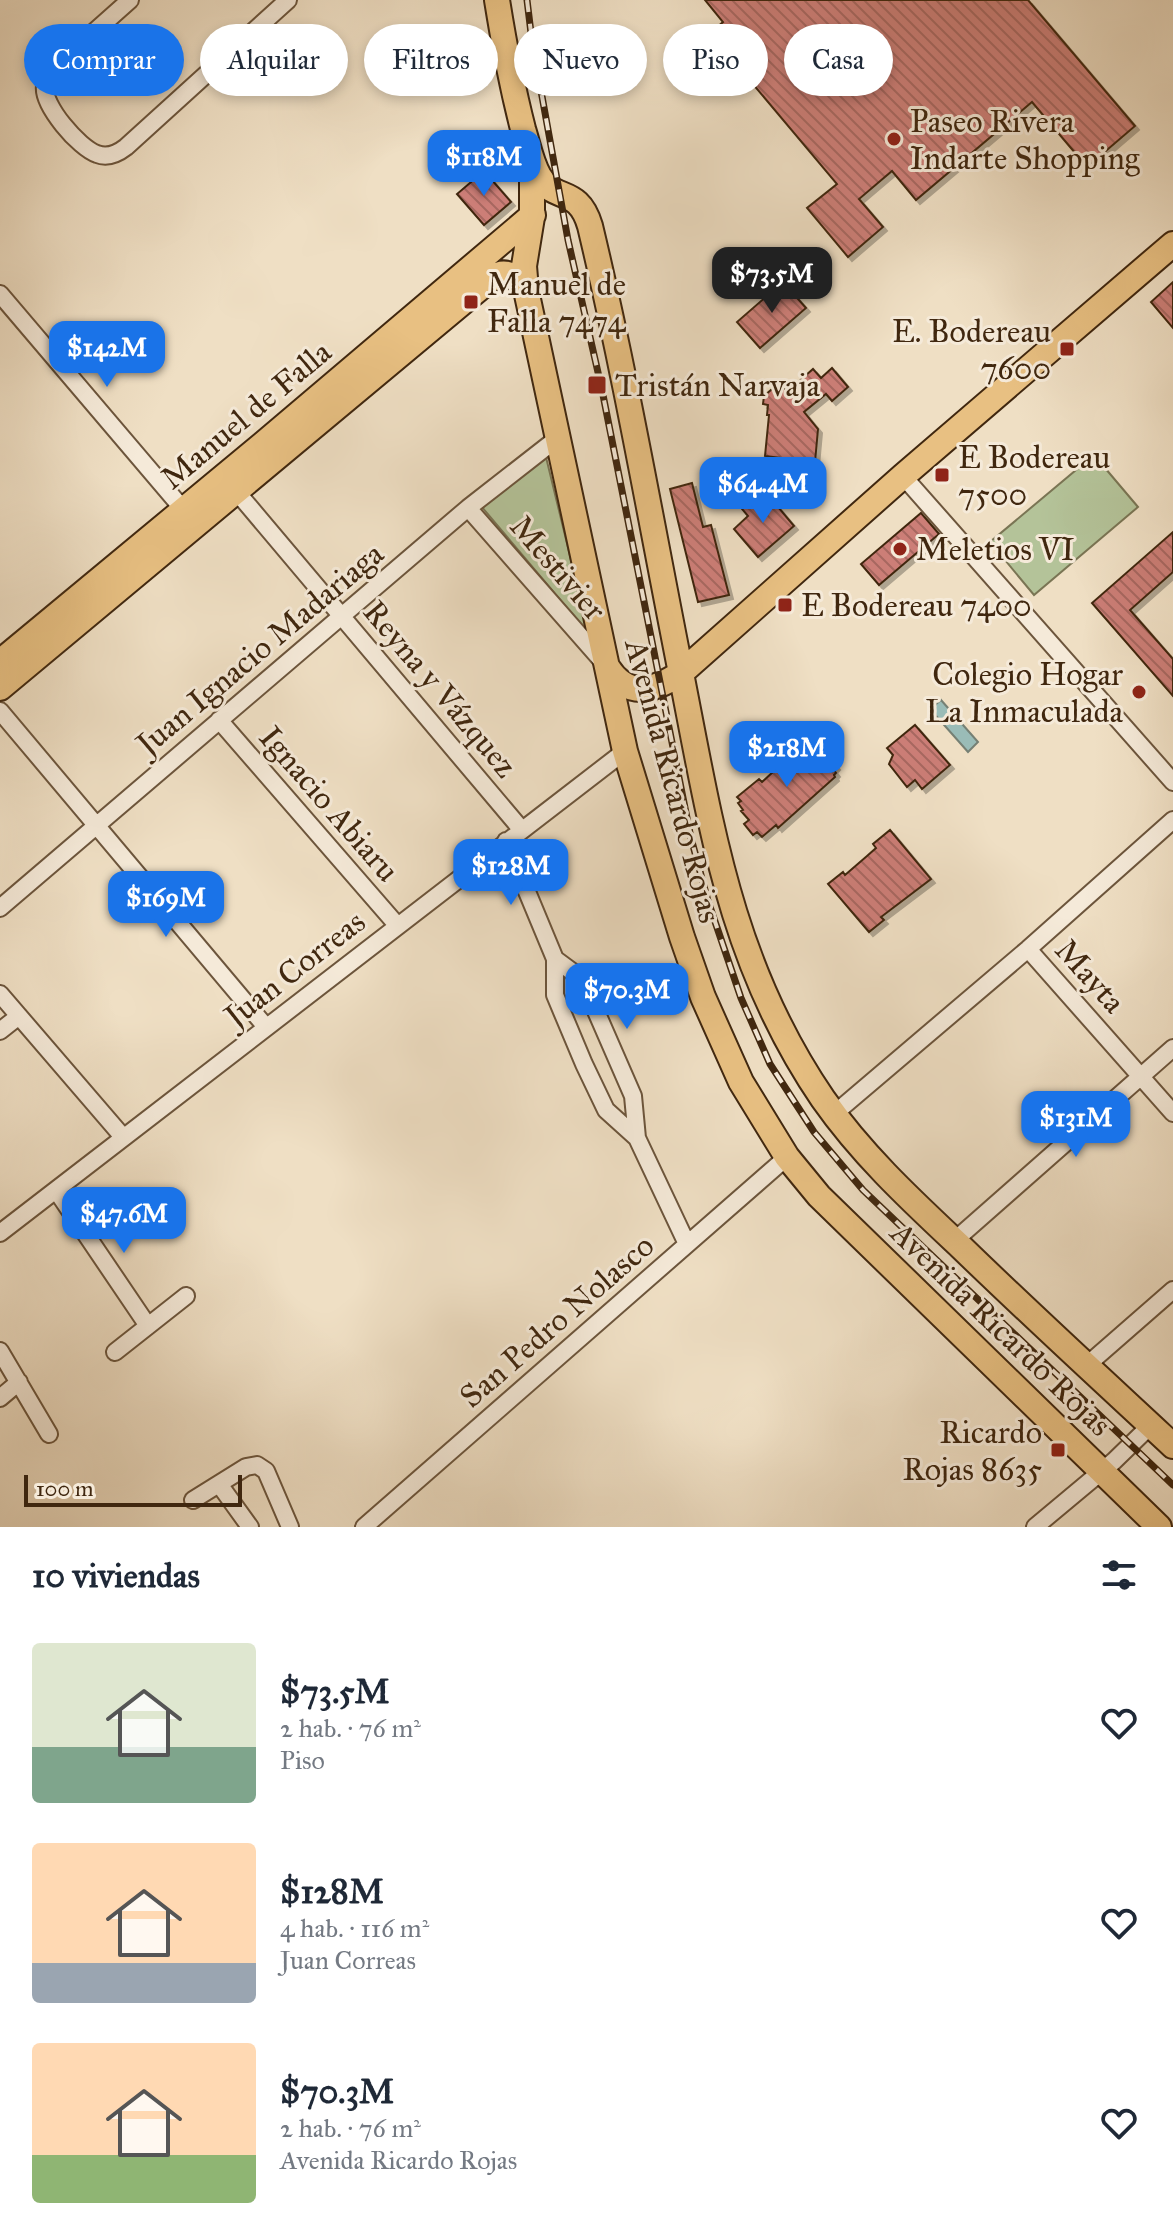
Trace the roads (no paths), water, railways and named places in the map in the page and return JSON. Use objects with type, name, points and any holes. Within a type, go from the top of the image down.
[{"type":"main road","name":"Avenida Ricardo Rojas","points":[[497,0],[513,91],[531,156],[543,182],[552,190],[573,198],[584,211],[590,226],[713,838],[740,935],[756,977],[781,1028],[834,1114],[887,1177],[1173,1446]]},
{"type":"main road","name":"Avenida Ricardo Rojas","points":[[531,156],[532,217],[524,256],[526,290],[625,751],[672,909],[703,997],[741,1082],[787,1157],[848,1225],[1159,1527]]},
{"type":"main road","points":[[532,217],[544,208],[566,204],[578,209],[590,226]]},
{"type":"main road","name":"Manuel de Falla","points":[[230,484],[532,217]]},
{"type":"main road","points":[[606,666],[622,685],[634,689],[666,683],[681,673],[903,476],[1173,244]]},
{"type":"main road","name":"Manuel de Falla","points":[[0,662],[497,274],[509,274],[520,281],[526,290]]},
{"type":"main road","name":"Manuel de Falla","points":[[0,688],[189,517]]},
{"type":"street","points":[[130,0],[48,75],[45,86],[51,109],[80,141],[98,154],[118,153],[126,147],[288,0]]},
{"type":"street","points":[[0,294],[189,517]]},
{"type":"street","name":"Juan Ignacio Madariaga","points":[[0,908],[468,508],[559,437]]},
{"type":"street","points":[[903,476],[1173,782]]},
{"type":"street","name":"Reyna y Vázquez","points":[[230,484],[521,829]]},
{"type":"street","name":"Mestivier","points":[[468,508],[606,666]]},
{"type":"street","points":[[0,711],[266,1027]]},
{"type":"street","name":"Ignacio Abiaru","points":[[219,720],[397,925]]},
{"type":"street","name":"Juan Correas","points":[[0,1233],[625,751]]},
{"type":"street","points":[[834,1114],[1028,949],[1173,820]]},
{"type":"street","points":[[506,841],[555,959],[555,995],[584,1064],[606,1110],[637,1138]]},
{"type":"street","name":"Mayta","points":[[1028,949],[1173,1113]]},
{"type":"street","points":[[555,959],[582,979],[633,1096],[637,1138],[687,1244]]},
{"type":"street","points":[[0,994],[123,1137]]},
{"type":"street","points":[[0,1031],[19,1016]]},
{"type":"street","points":[[954,1241],[1173,1048]]},
{"type":"street","name":"San Pedro Nolasco","points":[[364,1527],[787,1157]]},
{"type":"street","points":[[56,1190],[148,1326]]},
{"type":"street","points":[[1086,1366],[1173,1290]]},
{"type":"street","points":[[115,1352],[186,1296]]},
{"type":"street","points":[[0,1351],[49,1434]]},
{"type":"street","points":[[0,1398],[19,1382]]},
{"type":"street","points":[[1035,1527],[1151,1425]]},
{"type":"street","points":[[193,1500],[246,1467],[257,1465],[266,1471],[290,1527]]},
{"type":"street","points":[[219,1484],[250,1527]]},
{"type":"water","points":[[941,700],[978,742],[968,752],[930,709]]},
{"type":"railway","points":[[527,0],[568,240],[602,390],[691,838],[708,901],[741,998],[770,1064],[814,1132],[863,1190],[1173,1485]]},
{"type":"place","name":"Paseo Rivera Indarte Shopping","points":[[894,139]]},
{"type":"place","name":"Manuel de Falla 7474","points":[[471,302]]},
{"type":"place","name":"E. Bodereau 7600","points":[[1067,349]]},
{"type":"place","name":"Tristán Narvaja","points":[[597,385]]},
{"type":"place","name":"E Bodereau 7500","points":[[942,475]]},
{"type":"place","name":"Meletios VI","points":[[900,549]]},
{"type":"place","name":"E Bodereau 7400","points":[[785,605]]},
{"type":"place","name":"Colegio Hogar La Inmaculada","points":[[1139,692]]},
{"type":"place","name":"Ricardo Rojas 8635","points":[[1058,1450]]}]
